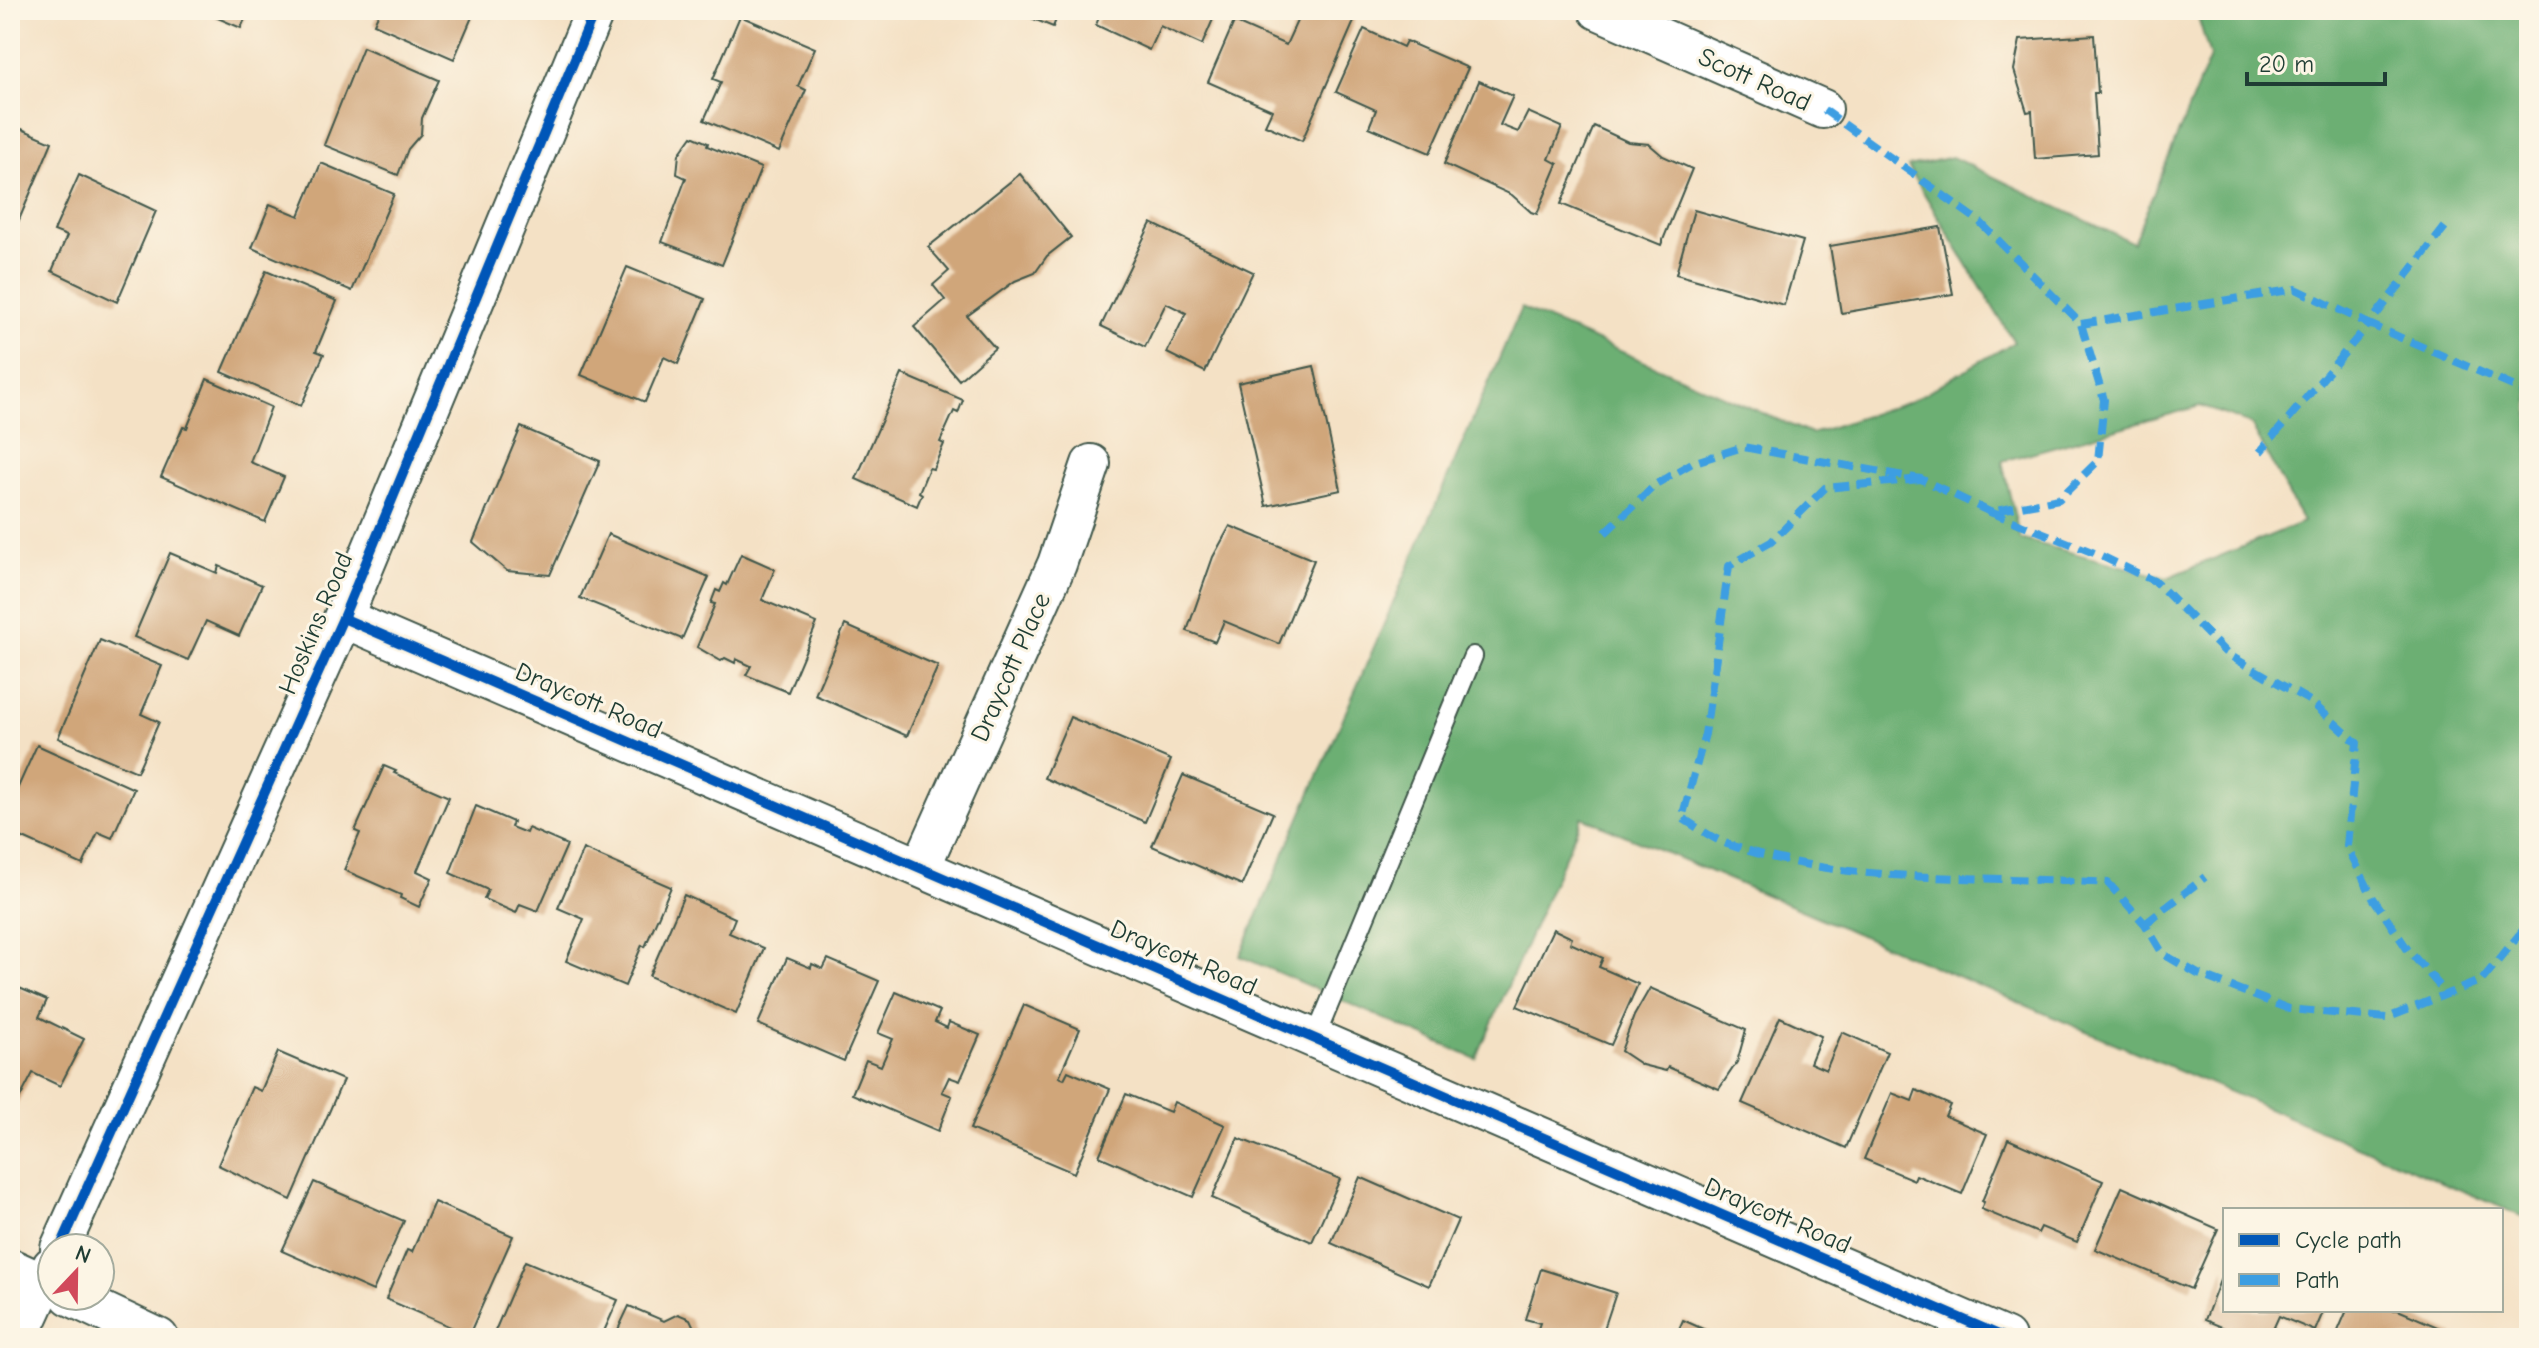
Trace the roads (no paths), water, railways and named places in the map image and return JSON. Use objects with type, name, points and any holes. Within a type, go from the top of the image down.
[{"type":"street","name":"Hoskins Road","points":[[67,1232],[343,618],[595,10]]},
{"type":"street","name":"Scott Road","points":[[1598,10],[1823,109]]},
{"type":"street","name":"Draycott Place","points":[[921,867],[1057,564],[1091,464]]},
{"type":"street","name":"Draycott Road","points":[[343,618],[2006,1338]]},
{"type":"street","points":[[10,1268],[36,1277]]},
{"type":"street","points":[[19,1338],[36,1311]]},
{"type":"street","points":[[109,1312],[159,1338]]},
{"type":"lane","points":[[1315,1038],[1473,656]]}]
